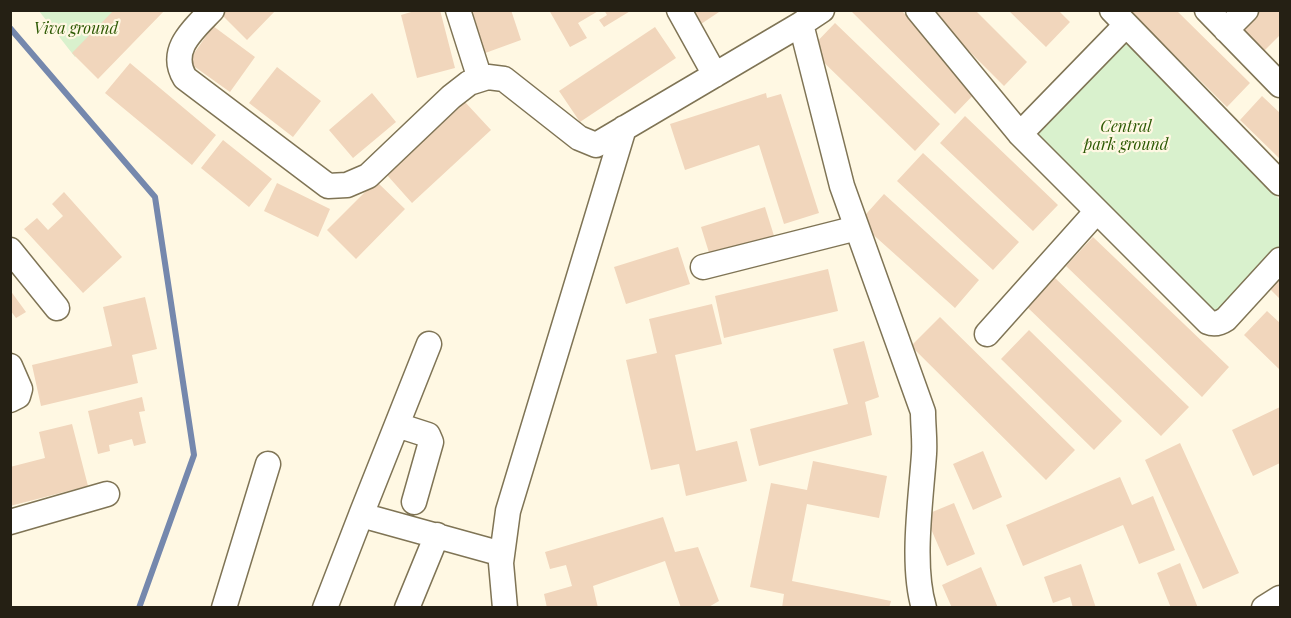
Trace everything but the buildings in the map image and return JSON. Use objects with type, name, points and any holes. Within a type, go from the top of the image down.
[{"type":"street","points":[[212,10],[183,43],[180,51],[180,70],[184,78],[328,186],[347,184],[368,176],[469,82],[488,77],[504,79],[579,138],[596,145],[822,10]]},
{"type":"street","points":[[458,10],[480,79]]},
{"type":"street","points":[[680,10],[715,75]]},
{"type":"street","points":[[918,10],[1020,134],[1203,318],[1212,324],[1226,319],[1281,260]]},
{"type":"street","points":[[1207,10],[1281,85]]},
{"type":"street","points":[[1226,30],[1246,10]]},
{"type":"street","points":[[1020,134],[1119,18],[1281,183]]},
{"type":"street","points":[[801,24],[842,186],[922,412],[924,451],[918,563],[924,608]]},
{"type":"street","points":[[505,608],[501,563],[508,511],[624,128]]},
{"type":"street","points":[[987,334],[1097,211]]},
{"type":"street","points":[[703,267],[857,228]]},
{"type":"street","points":[[10,250],[57,308]]},
{"type":"street","points":[[326,608],[429,344]]},
{"type":"street","points":[[10,366],[20,389],[18,396],[10,400]]},
{"type":"street","points":[[397,425],[428,435],[431,442],[414,502]]},
{"type":"street","points":[[224,608],[268,464]]},
{"type":"street","points":[[10,522],[106,494]]},
{"type":"street","points":[[362,515],[502,554]]},
{"type":"street","points":[[408,608],[436,535]]},
{"type":"street","points":[[1264,608],[1281,598]]},
{"type":"green space","name":"Viva ground","points":[[39,11],[115,11],[75,57]]},
{"type":"green space","name":"Central park ground","points":[[1127,38],[1280,200],[1280,246],[1211,316],[1029,137]]},
{"type":"waterway","points":[[10,28],[155,197],[194,455],[139,608]]}]
